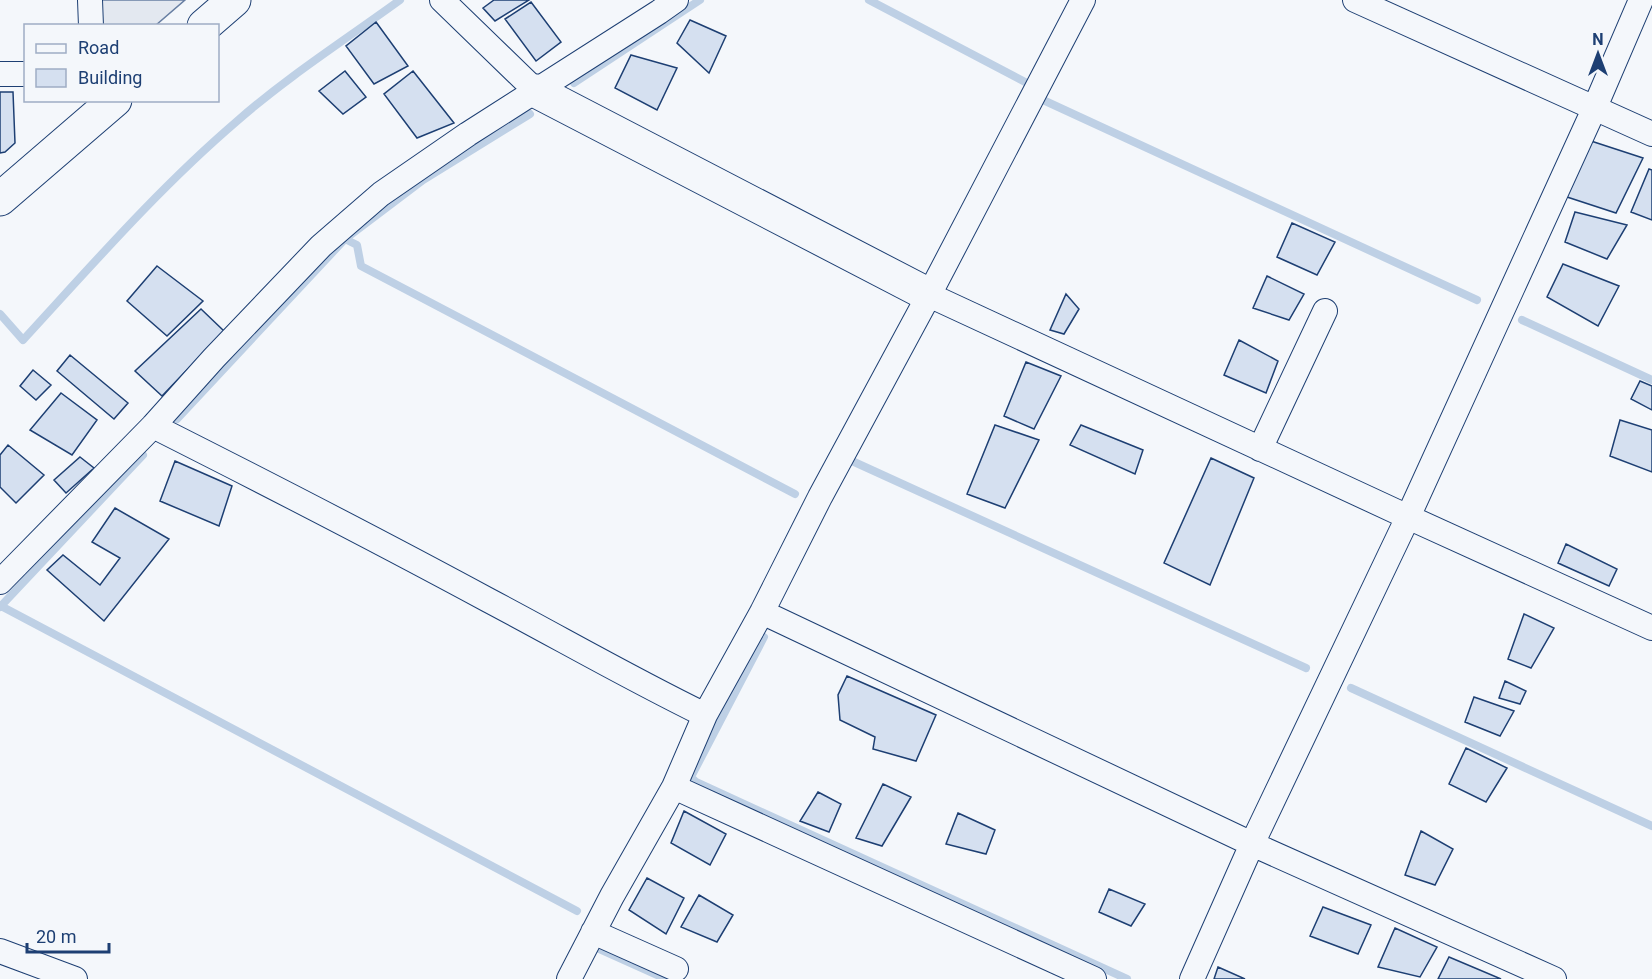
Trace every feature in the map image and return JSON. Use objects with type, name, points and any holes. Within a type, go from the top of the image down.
[{"type":"street","points":[[90,0],[91,24]]},
{"type":"street","points":[[206,24],[234,0]]},
{"type":"street","points":[[442,0],[536,91],[929,295],[1652,628]]},
{"type":"street","points":[[0,582],[153,426],[213,358],[321,246],[381,194],[468,134],[676,0]]},
{"type":"street","points":[[569,979],[612,896],[674,787],[705,715],[762,612],[820,496],[929,295],[1083,0]]},
{"type":"street","points":[[1355,0],[1652,134]]},
{"type":"street","points":[[1192,979],[1252,844],[1408,517],[1595,107],[1641,0]]},
{"type":"street","points":[[0,74],[24,74]]},
{"type":"street","points":[[0,199],[113,102]]},
{"type":"street","points":[[1260,449],[1324,311]]},
{"type":"street","points":[[153,426],[427,567],[656,691],[705,715]]},
{"type":"street","points":[[762,612],[1252,844],[1554,979]]},
{"type":"street","points":[[674,787],[1094,979]]},
{"type":"street","points":[[593,932],[676,969]]},
{"type":"street","points":[[0,951],[75,979]]},
{"type":"shaded area","points":[[100,0],[185,0],[157,24],[99,24]]},
{"type":"building","points":[[494,0],[529,0],[495,21],[483,8]]},
{"type":"building","points":[[531,2],[561,42],[536,61],[505,19]]},
{"type":"building","points":[[690,20],[726,36],[709,73],[677,43]]},
{"type":"building","points":[[376,22],[408,66],[374,84],[346,46]]},
{"type":"building","points":[[631,55],[677,68],[657,110],[615,88]]},
{"type":"building","points":[[345,71],[366,97],[343,114],[319,91]]},
{"type":"building","points":[[413,71],[454,123],[417,138],[384,94]]},
{"type":"building","points":[[0,92],[13,92],[15,143],[5,152],[0,153]]},
{"type":"building","points":[[1591,141],[1643,158],[1616,213],[1564,196]]},
{"type":"building","points":[[1649,169],[1652,170],[1652,220],[1631,212]]},
{"type":"building","points":[[1575,212],[1627,225],[1607,259],[1565,242]]},
{"type":"building","points":[[1292,223],[1335,242],[1317,275],[1277,257]]},
{"type":"building","points":[[1563,264],[1619,286],[1598,326],[1547,297]]},
{"type":"building","points":[[157,266],[203,301],[167,336],[127,301]]},
{"type":"building","points":[[1267,276],[1304,294],[1289,320],[1253,308]]},
{"type":"building","points":[[1066,294],[1079,309],[1064,334],[1050,330]]},
{"type":"building","points":[[201,309],[224,331],[162,396],[135,371]]},
{"type":"building","points":[[1239,340],[1278,361],[1266,393],[1224,375]]},
{"type":"building","points":[[70,355],[128,403],[114,419],[57,371]]},
{"type":"building","points":[[1026,362],[1061,376],[1034,429],[1004,416]]},
{"type":"building","points":[[33,370],[51,385],[36,400],[20,386]]},
{"type":"building","points":[[1640,381],[1652,386],[1652,410],[1631,399]]},
{"type":"building","points":[[61,393],[97,420],[72,455],[30,430]]},
{"type":"building","points":[[1620,420],[1652,430],[1652,472],[1610,456]]},
{"type":"building","points":[[995,425],[1039,440],[1005,508],[967,494]]},
{"type":"building","points":[[1081,425],[1143,450],[1135,474],[1070,445]]},
{"type":"building","points":[[8,445],[44,475],[16,503],[0,487],[0,455]]},
{"type":"building","points":[[80,457],[94,468],[66,493],[54,480]]},
{"type":"building","points":[[1211,458],[1254,478],[1210,585],[1164,563]]},
{"type":"building","points":[[175,461],[232,486],[219,526],[160,501]]},
{"type":"building","points":[[115,508],[169,539],[104,621],[47,570],[63,555],[100,585],[120,558],[92,542]]},
{"type":"building","points":[[1566,544],[1617,569],[1609,586],[1558,563]]},
{"type":"building","points":[[1524,614],[1554,628],[1531,668],[1508,659]]},
{"type":"building","points":[[847,676],[936,715],[916,761],[873,749],[875,737],[840,720],[838,695]]},
{"type":"building","points":[[1505,681],[1526,691],[1520,704],[1499,698]]},
{"type":"building","points":[[1474,697],[1514,711],[1500,736],[1465,722]]},
{"type":"building","points":[[1466,748],[1507,768],[1486,802],[1449,784]]},
{"type":"building","points":[[883,784],[911,797],[882,846],[856,838]]},
{"type":"building","points":[[818,792],[841,804],[829,832],[800,821]]},
{"type":"building","points":[[684,811],[726,834],[710,865],[671,843]]},
{"type":"building","points":[[958,813],[995,830],[986,854],[946,844]]},
{"type":"building","points":[[1421,831],[1453,849],[1435,885],[1405,875]]},
{"type":"building","points":[[647,878],[684,898],[666,934],[629,910]]},
{"type":"building","points":[[1109,889],[1145,904],[1131,926],[1099,912]]},
{"type":"building","points":[[699,895],[733,915],[717,942],[681,927]]},
{"type":"building","points":[[1323,907],[1371,925],[1358,954],[1310,936]]},
{"type":"building","points":[[1395,928],[1437,947],[1420,977],[1378,967]]},
{"type":"building","points":[[1449,957],[1501,979],[1438,979]]},
{"type":"building","points":[[1218,967],[1245,979],[1214,979]]},
{"type":"waterway","points":[[0,314],[23,340],[127,228],[208,147],[255,105],[400,0]]},
{"type":"waterway","points":[[574,83],[700,0]]},
{"type":"waterway","points":[[869,0],[1027,83]]},
{"type":"waterway","points":[[1043,100],[1477,300]]},
{"type":"waterway","points":[[177,419],[345,239],[423,180],[530,114]]},
{"type":"waterway","points":[[345,239],[357,245],[361,266],[795,494]]},
{"type":"waterway","points":[[1522,320],[1652,380]]},
{"type":"waterway","points":[[0,607],[143,455]]},
{"type":"waterway","points":[[852,461],[1306,668]]},
{"type":"waterway","points":[[1,606],[577,911]]},
{"type":"waterway","points":[[764,637],[691,777],[696,782],[1127,979]]},
{"type":"waterway","points":[[1351,688],[1652,826]]},
{"type":"waterway","points":[[595,947],[666,979]]}]
